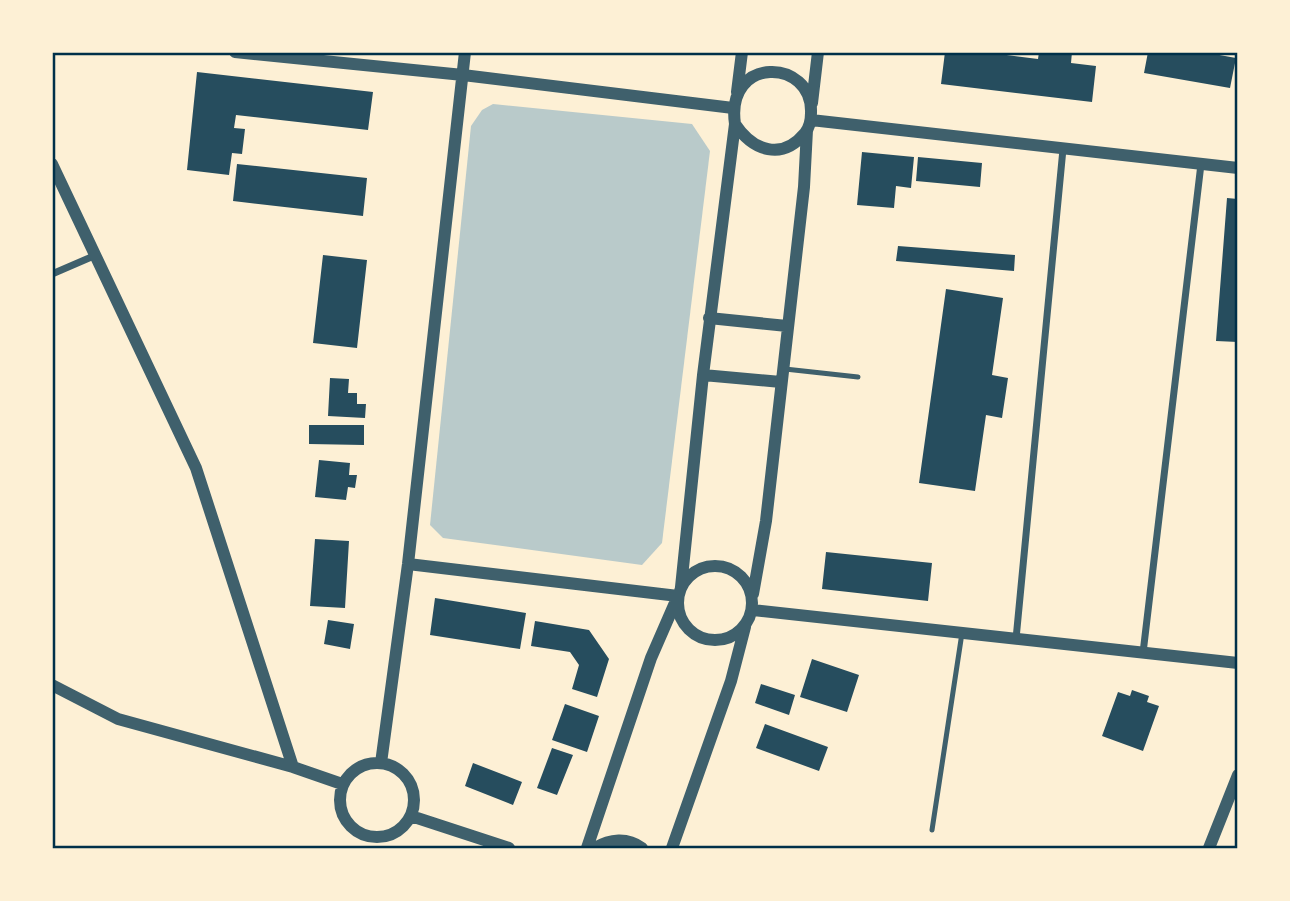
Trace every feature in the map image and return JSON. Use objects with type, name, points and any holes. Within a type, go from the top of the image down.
[{"type":"street","points":[[235,52],[463,75],[733,108]]},
{"type":"street","points":[[381,762],[408,564],[465,52]]},
{"type":"street","points":[[742,52],[733,108],[735,124],[709,318],[678,607],[681,620],[699,637],[724,640],[736,635],[745,626]]},
{"type":"street","points":[[672,849],[731,681],[745,626],[753,610],[752,594],[766,522],[818,52]]},
{"type":"street","points":[[737,92],[750,78],[768,71],[788,74],[803,85],[812,103]]},
{"type":"street","points":[[735,124],[745,139],[760,148],[778,150],[795,143],[809,125]]},
{"type":"street","points":[[809,125],[1237,168]]},
{"type":"street","points":[[1016,639],[1063,149]]},
{"type":"street","points":[[52,164],[196,468],[293,766]]},
{"type":"street","points":[[1143,653],[1201,164]]},
{"type":"street","points":[[52,274],[96,255]]},
{"type":"street","points":[[709,318],[787,326]]},
{"type":"street","points":[[703,376],[781,382]]},
{"type":"street","points":[[408,564],[679,592]]},
{"type":"street","points":[[587,849],[651,658],[679,592],[690,575],[703,567],[719,565],[734,570],[745,580],[752,594]]},
{"type":"street","points":[[753,610],[1237,663]]},
{"type":"street","points":[[52,685],[118,719],[293,766],[342,784]]},
{"type":"street","points":[[381,762],[402,772],[410,782],[414,805],[411,816],[395,833],[371,843],[344,818],[340,807],[342,784],[358,767],[381,762]]},
{"type":"street","points":[[1209,849],[1237,775]]},
{"type":"street","points":[[411,816],[509,849]]},
{"type":"street","points":[[595,849],[605,842],[621,840],[636,844],[642,849]]},
{"type":"lane","points":[[782,368],[858,377]]},
{"type":"lane","points":[[932,830],[962,633]]},
{"type":"shaded area","points":[[493,104],[692,124],[710,151],[662,543],[642,565],[443,538],[430,525],[471,126],[482,110]]},
{"type":"building","points":[[945,52],[984,52],[1038,59],[1039,52],[1072,52],[1071,63],[1096,66],[1092,102],[941,84]]},
{"type":"building","points":[[1148,52],[1203,52],[1236,58],[1230,88],[1144,73]]},
{"type":"building","points":[[197,72],[373,92],[368,130],[236,115],[234,128],[245,129],[242,154],[232,153],[229,175],[187,170]]},
{"type":"building","points":[[862,152],[914,157],[911,188],[896,186],[894,208],[857,205]]},
{"type":"building","points":[[918,157],[982,163],[980,187],[916,181]]},
{"type":"building","points":[[237,164],[367,178],[363,216],[233,201]]},
{"type":"building","points":[[1227,198],[1238,199],[1238,342],[1216,341]]},
{"type":"building","points":[[898,246],[1015,255],[1014,271],[896,261]]},
{"type":"building","points":[[323,255],[367,260],[357,348],[313,343]]},
{"type":"building","points":[[946,289],[1003,298],[992,375],[1008,378],[1002,418],[986,415],[975,491],[919,483]]},
{"type":"building","points":[[330,378],[349,379],[348,393],[357,393],[357,404],[366,404],[365,418],[328,416]]},
{"type":"building","points":[[309,425],[364,425],[364,445],[309,444]]},
{"type":"building","points":[[319,460],[350,463],[349,475],[357,475],[355,488],[348,487],[346,500],[315,497]]},
{"type":"building","points":[[315,539],[349,541],[345,608],[310,606]]},
{"type":"building","points":[[826,552],[932,563],[928,601],[822,589]]},
{"type":"building","points":[[435,598],[526,613],[520,649],[430,635]]},
{"type":"building","points":[[328,620],[354,624],[350,649],[324,644]]},
{"type":"building","points":[[535,621],[589,630],[609,659],[597,697],[572,689],[579,665],[570,652],[531,646]]},
{"type":"building","points":[[812,659],[859,675],[847,712],[800,697]]},
{"type":"building","points":[[761,684],[795,695],[789,715],[755,703]]},
{"type":"building","points":[[1132,690],[1149,696],[1147,702],[1159,706],[1143,751],[1102,736],[1118,692],[1130,696]]},
{"type":"building","points":[[565,704],[599,716],[587,752],[552,740]]},
{"type":"building","points":[[765,724],[828,747],[819,771],[756,748]]},
{"type":"building","points":[[552,748],[573,755],[557,795],[537,788]]},
{"type":"building","points":[[473,763],[522,782],[513,805],[465,786]]}]
